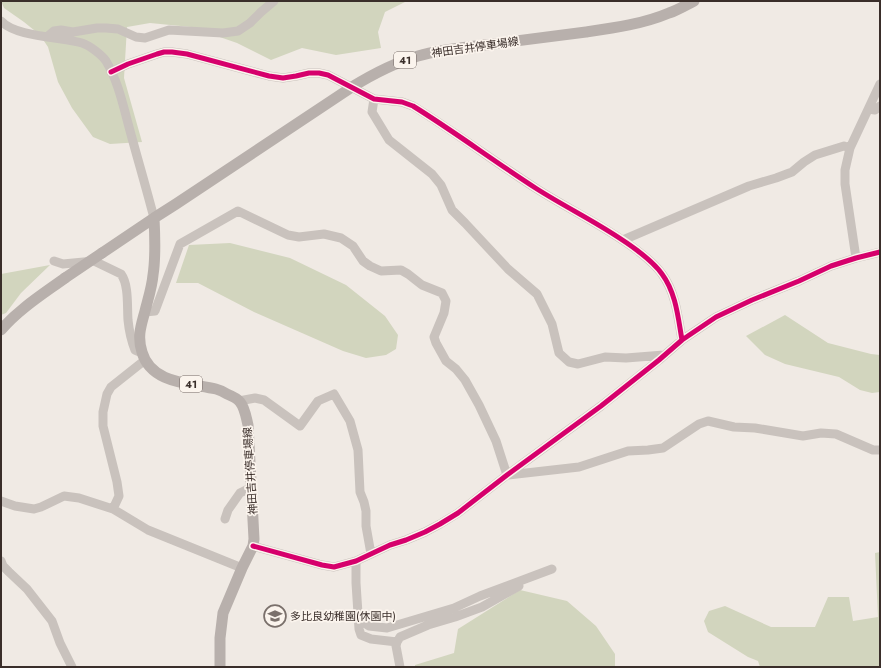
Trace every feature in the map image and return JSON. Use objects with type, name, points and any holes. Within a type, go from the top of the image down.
[{"type":"main road","name":"神田吉井停車場線","points":[[1,330],[21,310],[154,218],[352,87],[389,66],[431,52],[540,39],[608,29],[641,22],[670,13],[694,1]]},
{"type":"main road","points":[[144,356],[139,340],[154,269],[154,218]]},
{"type":"main road","name":"41","points":[[144,356],[150,367],[163,376],[183,383],[218,389],[239,401]]},
{"type":"main road","name":"神田吉井停車場線","points":[[220,667],[220,638],[223,613],[253,546],[254,539],[248,425],[244,410],[239,401]]},
{"type":"street","points":[[47,38],[54,31],[61,30],[73,32],[97,28],[118,29],[136,37],[145,38],[169,30],[223,33],[238,31],[250,23],[274,1]]},
{"type":"street","points":[[1,21],[3,24],[13,29],[47,38],[83,44],[96,51],[105,60],[118,86],[154,218]]},
{"type":"street","points":[[111,72],[128,64],[157,54],[172,52],[187,54],[269,76],[283,78],[309,73],[328,75],[374,99],[402,102],[413,106],[538,189],[623,240],[653,262],[669,284],[677,306],[682,340]]},
{"type":"street","points":[[856,258],[844,184],[845,170],[850,148],[880,84]]},
{"type":"street","points":[[374,99],[372,112],[389,140],[432,174],[441,185],[452,210],[508,269],[537,294],[552,324],[559,353],[569,362],[578,364],[605,357],[626,358],[664,355]]},
{"type":"street","points":[[868,109],[875,110],[880,106]]},
{"type":"street","points":[[623,240],[750,186],[792,172],[815,155],[844,146],[850,148]]},
{"type":"street","points":[[145,312],[155,311],[180,244],[238,211],[288,235],[300,237],[324,234],[341,238],[353,246],[362,261],[370,266],[381,271],[401,270],[422,285],[442,293],[446,301],[444,313],[434,337],[436,344],[446,361],[456,369],[465,380],[479,405],[496,440],[507,475]]},
{"type":"street","points":[[253,546],[334,567],[356,561],[390,545],[425,532],[458,512],[600,406],[682,340],[716,317],[831,266],[880,252]]},
{"type":"street","points":[[54,261],[63,264],[94,261],[121,274],[126,287],[130,336],[134,350],[144,356],[111,387],[107,394],[103,412],[103,426],[119,496],[114,509]]},
{"type":"street","points":[[239,401],[255,398],[264,400],[300,426],[318,401],[334,394],[350,421],[358,450],[360,492],[366,511],[366,526],[371,554]]},
{"type":"street","points":[[507,475],[579,467],[628,450],[663,448],[699,424],[708,421],[734,427],[755,428],[803,436],[821,433],[836,434],[873,450],[880,450]]},
{"type":"street","points":[[225,518],[228,510],[240,493],[252,487]]},
{"type":"street","points":[[1,501],[15,506],[34,509],[64,496],[79,498],[114,509],[148,530],[242,568]]},
{"type":"street","points":[[1,561],[3,566],[27,589],[52,621],[60,643],[72,667]]},
{"type":"street","points":[[356,561],[358,619],[361,635],[371,639],[396,642]]},
{"type":"street","points":[[358,619],[369,626],[387,628],[454,608],[480,596],[552,569]]},
{"type":"street","points":[[400,667],[396,642],[400,637],[428,625],[482,607],[521,585],[529,578]]},
{"type":"green space","points":[[1,1],[407,1],[385,12],[378,32],[381,48],[336,55],[302,48],[271,60],[237,43],[191,27],[150,23],[127,27],[124,78],[142,142],[110,144],[93,137],[72,108],[58,82],[48,47],[40,35],[4,8]]},
{"type":"green space","points":[[230,243],[290,258],[346,285],[385,316],[398,335],[396,349],[386,355],[366,358],[343,351],[254,312],[198,283],[176,283],[189,245]]},
{"type":"green space","points":[[50,265],[21,293],[6,313],[1,315],[1,274]]},
{"type":"green space","points":[[785,315],[828,343],[880,355],[880,392],[872,393],[860,390],[839,377],[785,364],[765,355],[746,336]]},
{"type":"green space","points":[[880,552],[880,667],[760,667],[758,661],[748,657],[708,632],[704,621],[709,611],[725,606],[771,627],[815,627],[828,597],[849,597],[853,621],[878,617],[875,553]]},
{"type":"green space","points":[[520,590],[567,601],[596,626],[615,654],[615,667],[415,667],[415,665],[454,653],[458,629]]},
{"type":"cycle path","points":[[111,72],[128,64],[157,54],[172,52],[187,54],[269,76],[283,78],[309,73],[328,75],[374,99],[402,102],[413,106],[537,189],[614,234],[654,264],[667,281],[673,297],[678,314],[682,340]]},
{"type":"cycle path","points":[[253,546],[334,567],[356,561],[390,545],[425,532],[458,513],[601,406],[682,340],[716,317],[831,266],[880,252]]},
{"type":"place","name":"多比良幼稚園(休園中)","points":[[275,616]]}]
